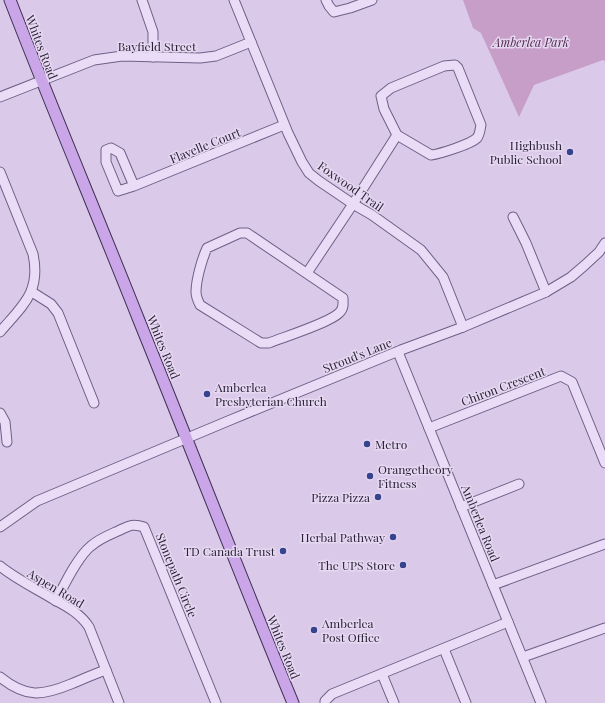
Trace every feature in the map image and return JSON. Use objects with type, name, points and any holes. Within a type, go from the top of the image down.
[{"type":"main road","name":"Whites Road","points":[[10,0],[41,81],[139,318],[186,439],[293,703]]},
{"type":"street","points":[[142,0],[153,32],[153,57]]},
{"type":"street","name":"Foxwood Trail","points":[[234,0],[284,125],[302,162],[309,172],[319,181],[372,215],[421,250],[443,276],[463,327]]},
{"type":"street","points":[[326,0],[334,12],[372,0]]},
{"type":"street","name":"Bayfield Street","points":[[0,97],[94,60],[122,56],[200,58],[216,56],[251,42]]},
{"type":"street","points":[[455,65],[458,68],[481,125],[477,138],[445,152],[431,156],[397,135],[384,109],[381,96],[390,88],[444,66],[455,65]]},
{"type":"street","name":"Flavelle Court","points":[[134,186],[284,125]]},
{"type":"street","points":[[307,273],[397,135]]},
{"type":"street","points":[[0,172],[33,254],[35,271],[32,292],[0,332]]},
{"type":"street","points":[[513,217],[526,243],[546,292]]},
{"type":"street","points":[[240,233],[247,233],[307,273],[343,298],[344,308],[339,314],[329,320],[269,343],[261,343],[200,305],[197,299],[196,292],[203,257],[207,248],[240,233]]},
{"type":"street","name":"Stroud's Lane","points":[[0,528],[37,501],[546,292],[571,277],[599,252],[605,242]]},
{"type":"street","points":[[32,292],[51,304],[58,313],[94,403]]},
{"type":"street","name":"Amberlea Road","points":[[398,352],[541,703]]},
{"type":"street","name":"Chiron Crescent","points":[[428,428],[561,376],[572,382],[605,463]]},
{"type":"street","points":[[0,413],[5,422],[7,442]]},
{"type":"street","points":[[461,507],[519,484]]},
{"type":"street","name":"Stonepath Circle","points":[[56,601],[83,554],[91,545],[109,534],[130,526],[136,524],[144,527],[216,703]]},
{"type":"street","points":[[493,586],[605,544]]},
{"type":"street","name":"Aspen Road","points":[[0,566],[10,574],[83,618],[89,627],[119,703]]},
{"type":"street","points":[[325,703],[325,701],[332,694],[508,622]]},
{"type":"street","points":[[523,657],[604,630]]},
{"type":"street","points":[[444,649],[466,703]]},
{"type":"street","points":[[0,677],[11,686],[30,693],[41,694],[54,691],[106,670]]},
{"type":"street","points":[[382,674],[394,703]]},
{"type":"green space","name":"Amberlea Park","points":[[463,0],[605,0],[605,61],[603,60],[534,85],[519,117],[481,33],[473,28]]},
{"type":"place","name":"Highbush Public School","points":[[570,152]]},
{"type":"place","name":"Amberlea Presbyterian Church","points":[[207,394]]},
{"type":"place","name":"Metro","points":[[367,444]]},
{"type":"place","name":"Orangetheory Fitness","points":[[370,476]]},
{"type":"place","name":"Pizza Pizza","points":[[378,497]]},
{"type":"place","name":"Herbal Pathway","points":[[393,537]]},
{"type":"place","name":"TD Canada Trust","points":[[283,551]]},
{"type":"place","name":"The UPS Store","points":[[403,565]]},
{"type":"place","name":"Amberlea Post Office","points":[[314,630]]}]
